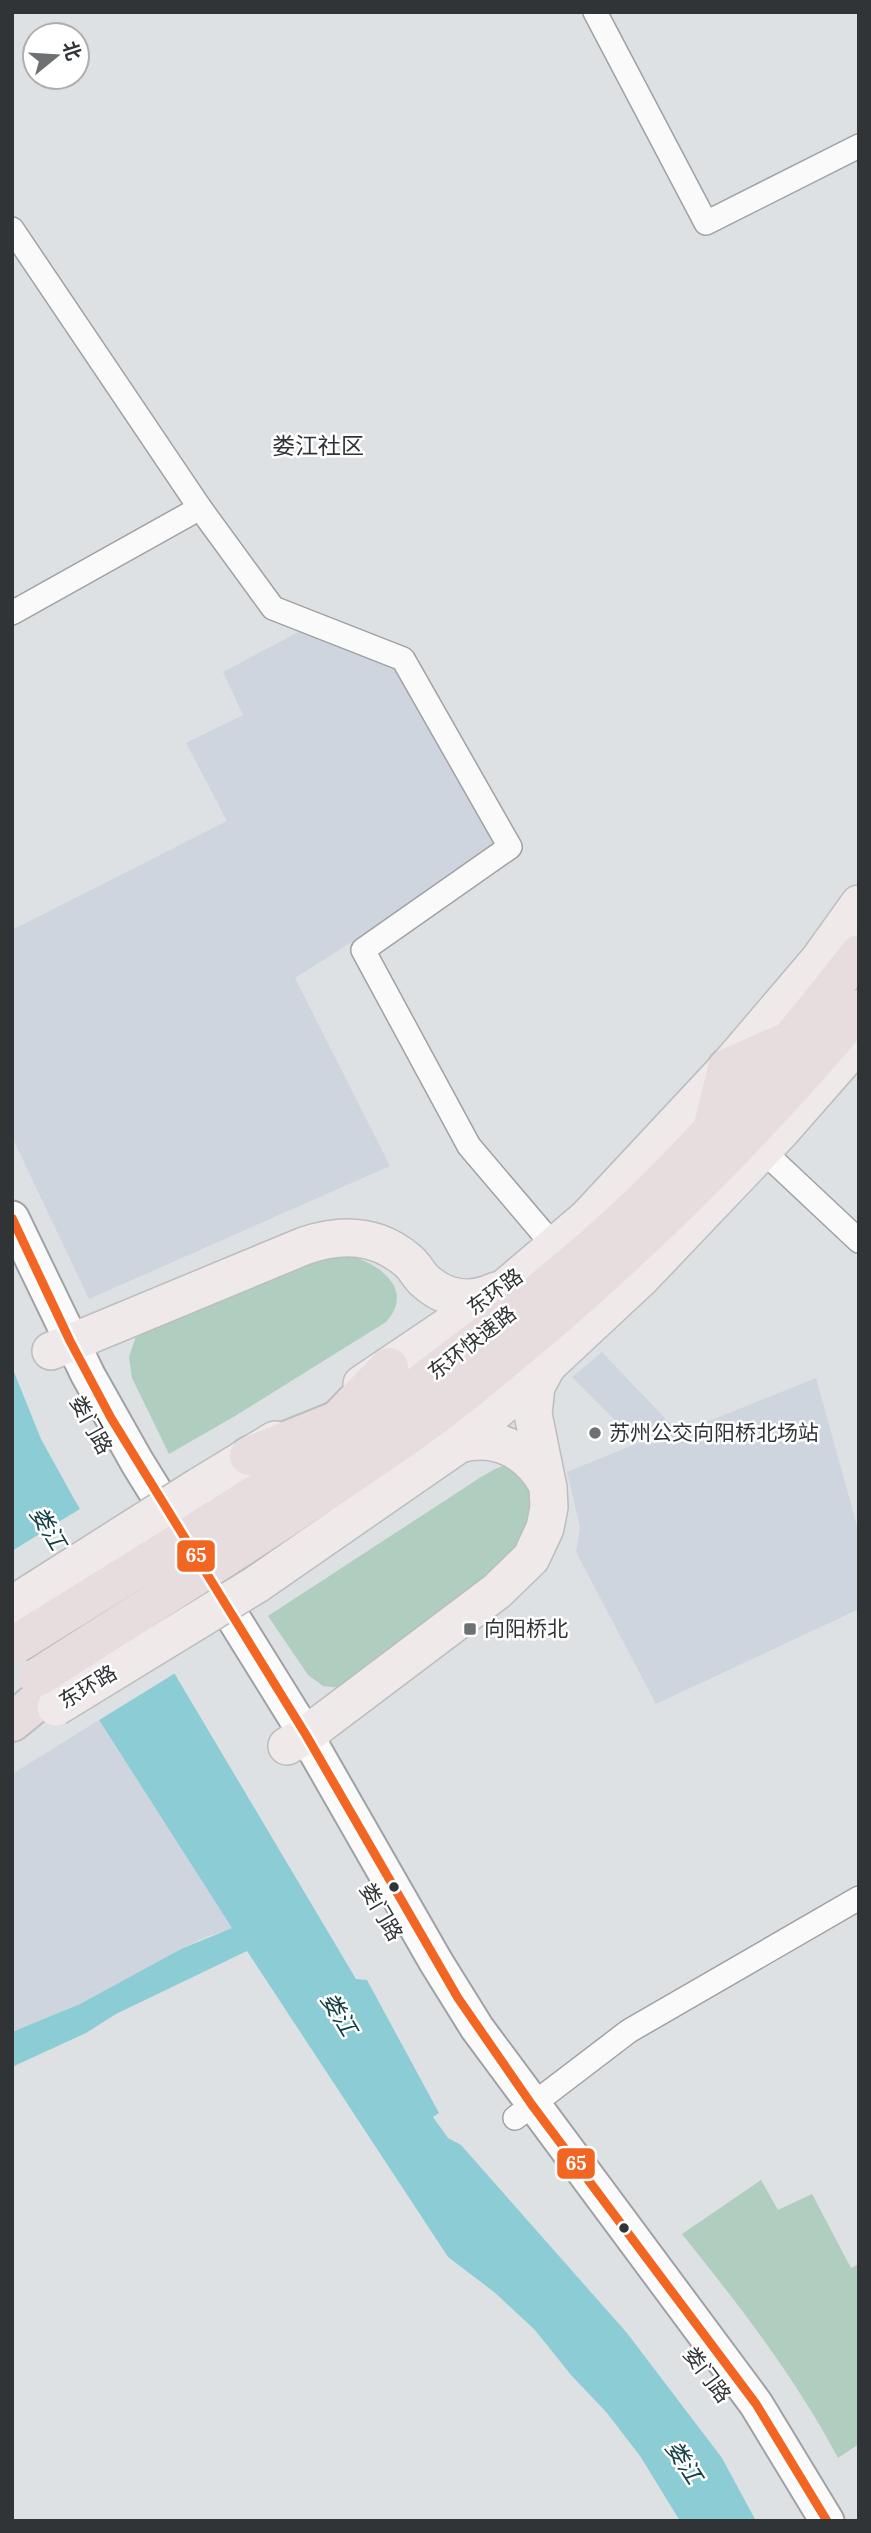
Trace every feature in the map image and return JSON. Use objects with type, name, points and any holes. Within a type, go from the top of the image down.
[{"type":"highway","name":"东环快速路","points":[[12,1722],[38,1693],[151,1603],[217,1519],[429,1419],[512,1354],[581,1295],[732,1152],[803,1052],[859,954]]},
{"type":"highway","name":"东环快速路","points":[[14,1645],[291,1470],[401,1378],[494,1327],[639,1205],[711,1131],[803,1052],[859,1009]]},
{"type":"highway","points":[[711,1131],[727,1068],[803,1052]]},
{"type":"highway","points":[[249,1456],[339,1419],[401,1378]]},
{"type":"highway","points":[[291,1470],[339,1419]]},
{"type":"main road","name":"东环路","points":[[12,1605],[217,1519],[249,1456],[401,1378],[587,1218],[727,1068],[820,960],[859,904]]},
{"type":"main road","name":"东环路","points":[[12,1730],[38,1693],[257,1584],[459,1444],[641,1278],[859,1042]]},
{"type":"main road","name":"娄门路","points":[[12,1218],[60,1346],[113,1464],[297,1741],[434,2001],[482,2074],[523,2111],[756,2404],[827,2521]]},
{"type":"main road","points":[[60,1346],[304,1246],[331,1238],[360,1238],[381,1244],[404,1258],[441,1293],[457,1298],[480,1296],[506,1287]]},
{"type":"main road","name":"娄门路","points":[[12,1270],[60,1346]]},
{"type":"main road","points":[[401,1378],[422,1318],[425,1299],[419,1275]]},
{"type":"main road","points":[[297,1741],[497,1591],[520,1570],[537,1547],[545,1528],[550,1501],[535,1427],[533,1402],[536,1386],[550,1363]]},
{"type":"main road","points":[[459,1444],[480,1440],[511,1447],[528,1459],[547,1484]]},
{"type":"main road","name":"娄门路","points":[[523,2111],[769,2464],[802,2521]]},
{"type":"street","points":[[595,12],[706,223],[859,146]]},
{"type":"street","points":[[12,229],[200,508],[273,608],[403,659],[510,847],[363,950],[469,1146],[554,1246]]},
{"type":"street","points":[[12,613],[200,508]]},
{"type":"street","points":[[762,1150],[859,1241]]},
{"type":"street","points":[[523,2111],[629,2031],[859,1898]]},
{"type":"shaded area","points":[[300,631],[400,667],[500,847],[295,978],[390,1166],[89,1299],[12,1137],[12,930],[227,821],[186,743],[243,715],[223,672]]},
{"type":"shaded area","points":[[602,1352],[679,1433],[816,1378],[859,1533],[859,1609],[656,1704],[576,1552],[580,1527],[567,1472],[638,1443],[572,1377]]},
{"type":"shaded area","points":[[99,1720],[233,1929],[208,1936],[80,2004],[12,2032],[12,1774]]},
{"type":"green space","points":[[348,1255],[371,1264],[390,1279],[397,1299],[386,1322],[169,1454],[132,1378],[129,1357],[137,1333],[301,1262]]},
{"type":"green space","points":[[514,1462],[533,1491],[531,1544],[341,1688],[323,1686],[308,1675],[268,1616],[481,1477]]},
{"type":"green space","points":[[761,2180],[778,2210],[812,2194],[851,2268],[859,2264],[859,2444],[838,2458],[785,2370],[682,2234]]},
{"type":"water","name":"娄江","points":[[12,1367],[41,1439],[73,1497],[356,1979],[367,1980],[439,2113],[433,2117],[448,2138],[461,2145],[627,2333],[722,2458],[756,2521],[680,2521],[640,2456],[607,2413],[571,2375],[535,2330],[494,2292],[448,2257],[247,1951],[116,2014],[86,2033],[12,2067],[12,2032],[80,2004],[181,1949],[232,1928],[99,1720],[12,1577]]},
{"type":"pier","points":[[83,1507],[177,1672],[96,1722],[12,1584],[12,1551]]},
{"type":"transit line","name":"65","points":[[12,1218],[70,1341],[111,1418],[306,1735],[458,1998],[532,2105],[756,2404],[827,2521]]},
{"type":"place","name":"苏州公交向阳桥北场站","points":[[595,1433]]},
{"type":"place","name":"向阳桥北","points":[[470,1629]]},
{"type":"district","name":"娄江社区","points":[[318,446]]}]
